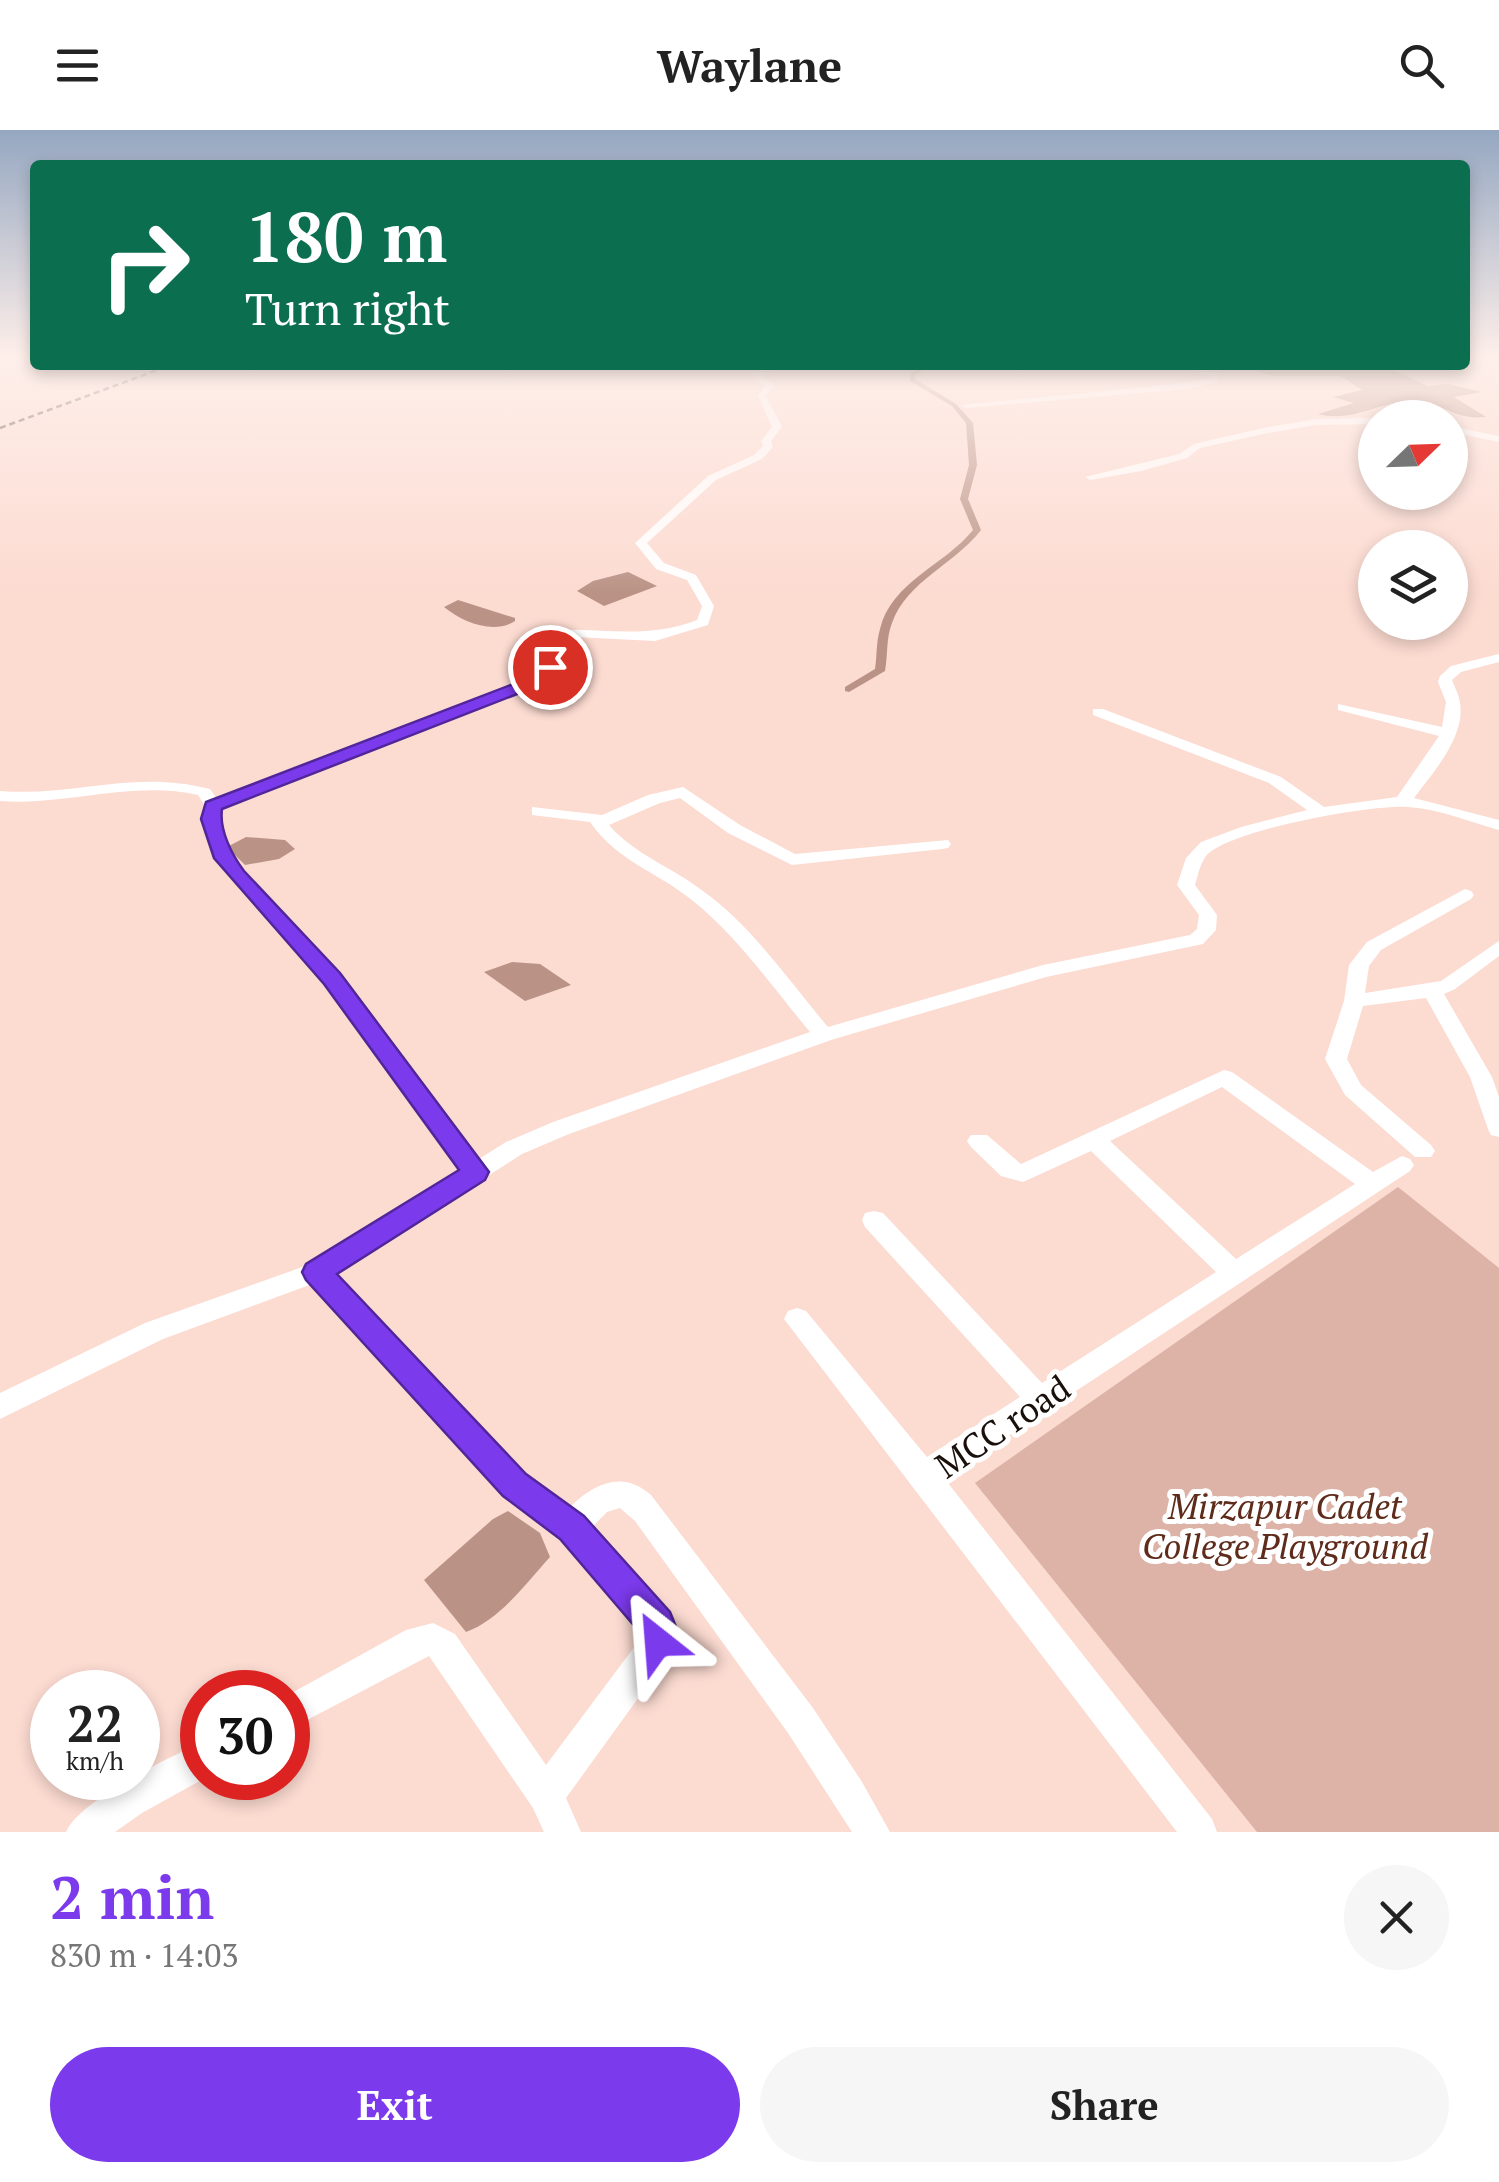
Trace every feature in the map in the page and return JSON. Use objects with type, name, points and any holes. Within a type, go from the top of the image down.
[{"type":"street","points":[[212,806],[553,674],[531,643],[531,637],[559,634],[657,639],[703,622],[708,606],[693,576],[686,570],[660,566],[641,543],[712,478],[758,456],[768,447],[766,440],[771,434]]},
{"type":"street","points":[[1090,477],[1137,469],[1177,458],[1197,446],[1247,434]]},
{"type":"street","points":[[1402,802],[1432,766],[1446,733],[1455,705],[1445,679],[1456,668],[1499,658]]},
{"type":"street","points":[[1343,707],[1446,733]]},
{"type":"street","points":[[1098,712],[1275,780],[1320,812]]},
{"type":"street","points":[[0,796],[78,792],[140,782],[176,783],[204,792],[212,806],[211,819],[224,858],[332,978],[476,1172]]},
{"type":"street","points":[[602,822],[654,799],[683,792],[734,829],[792,860],[942,844]]},
{"type":"street","points":[[0,1407],[154,1331],[317,1272],[514,1148],[561,1128],[824,1035],[1044,971],[1196,940],[1206,930],[1208,914],[1186,885],[1192,862],[1204,846],[1320,812],[1402,802],[1499,825]]},
{"type":"street","points":[[538,811],[588,816],[602,822],[606,833],[640,862],[695,893],[722,917],[824,1035]]},
{"type":"street","points":[[1465,895],[1374,946],[1359,964],[1354,1001],[1448,985],[1499,947]]},
{"type":"street","points":[[1432,990],[1482,1078],[1499,1129]]},
{"type":"street","name":"MCC road","points":[[1199,1832],[924,1475],[1413,1158],[1352,1090],[1336,1059],[1354,1001]]},
{"type":"street","points":[[978,1140],[1016,1173],[1224,1076],[1372,1184]]},
{"type":"street","points":[[1093,1139],[1235,1274]]},
{"type":"street","points":[[874,1220],[1041,1401]]},
{"type":"street","points":[[317,1272],[514,1485],[572,1527],[661,1634],[546,1795]]},
{"type":"street","points":[[797,1320],[924,1475]]},
{"type":"street","points":[[572,1527],[591,1506],[609,1495],[630,1497],[646,1511],[850,1794],[872,1832]]},
{"type":"street","points":[[310,1701],[418,1642],[432,1639],[443,1646],[546,1795],[563,1832]]},
{"type":"street","points":[[84,1832],[129,1800],[180,1772]]},
{"type":"green space","name":"Mirzapur Cadet College Playground","points":[[1398,1187],[1499,1268],[1499,1832],[1257,1832],[975,1483]]},
{"type":"shaded area","points":[[628,572],[657,586],[604,606],[577,591],[593,581]]},
{"type":"shaded area","points":[[458,600],[515,621],[498,627],[469,622],[444,607]]},
{"type":"shaded area","points":[[246,837],[285,840],[295,849],[279,859],[245,865],[227,847]]},
{"type":"shaded area","points":[[512,962],[540,964],[571,985],[525,1001],[484,972]]},
{"type":"shaded area","points":[[508,1511],[540,1533],[550,1557],[501,1610],[466,1632],[424,1580],[493,1519]]},
{"type":"waterway","points":[[849,689],[880,671],[886,624],[903,595],[955,554],[977,530],[964,499],[973,465],[970,434]]},
{"type":"route","points":[[550,667],[553,674],[548,677],[212,806],[211,819],[224,858],[237,876],[332,978],[476,1172],[317,1272],[514,1485],[572,1527],[657,1625],[661,1634],[658,1642]]}]
